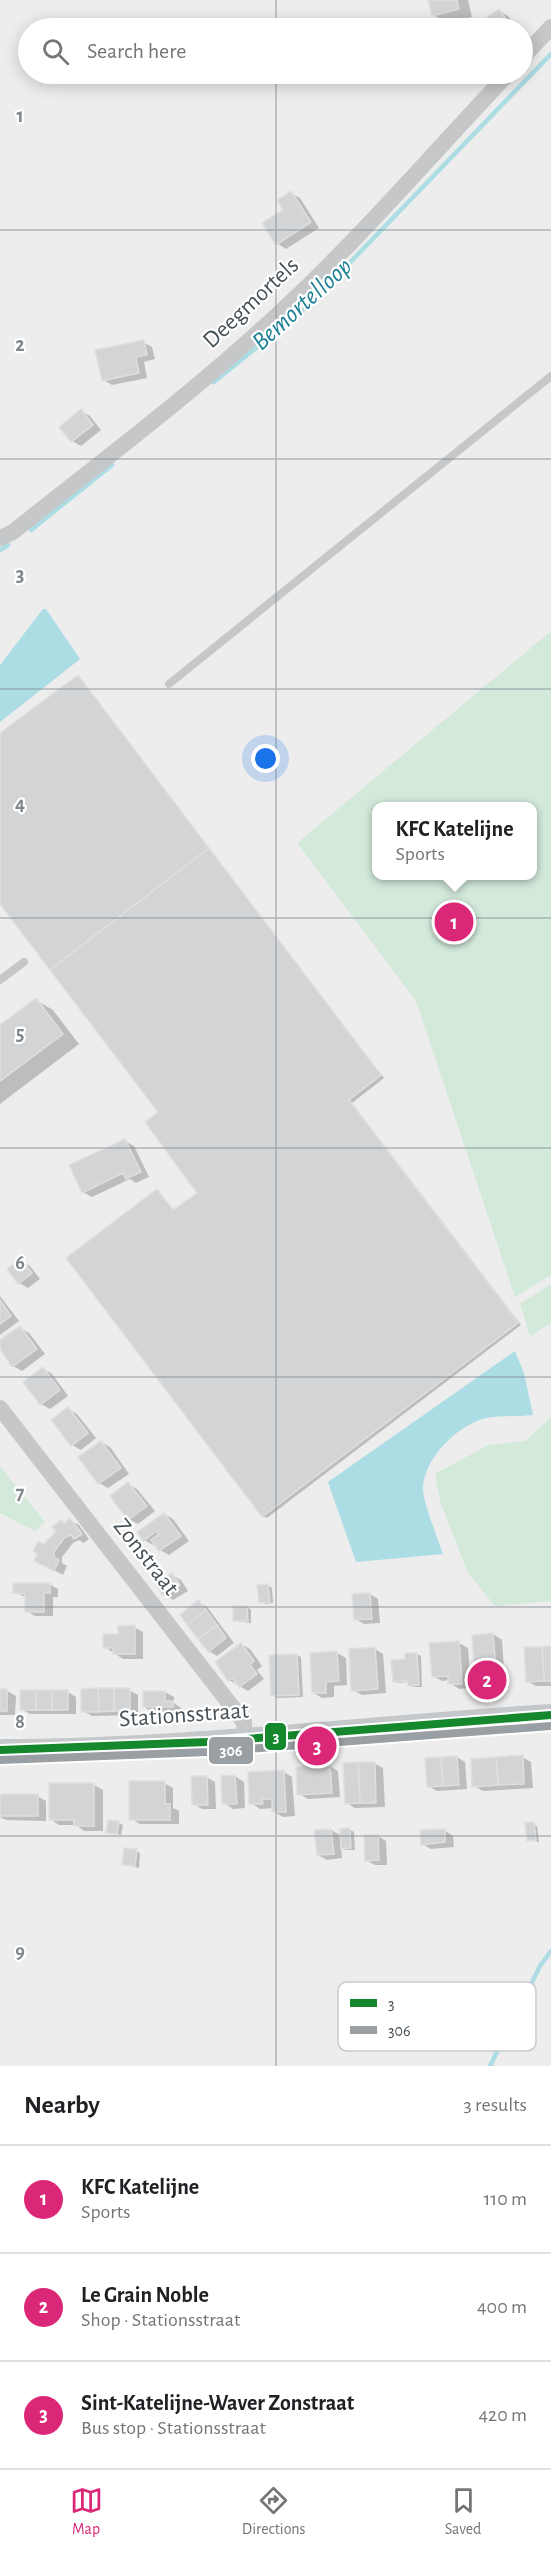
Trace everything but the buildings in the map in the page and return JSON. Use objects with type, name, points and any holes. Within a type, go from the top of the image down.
[{"type":"street","points":[[533,46],[551,27]]},
{"type":"street","name":"Deegmortels","points":[[0,538],[14,532],[197,385],[277,316],[498,84]]},
{"type":"street","name":"Zonstraat","points":[[0,1408],[244,1722],[245,1738]]},
{"type":"street","name":"Stationsstraat","points":[[0,1750],[103,1748],[551,1715]]},
{"type":"lane","points":[[169,684],[551,376]]},
{"type":"lane","points":[[0,980],[24,962]]},
{"type":"green space","points":[[551,631],[551,1275],[515,1297],[416,1001],[297,843]]},
{"type":"green space","points":[[551,1284],[551,1323],[530,1337],[520,1304]]},
{"type":"green space","points":[[551,1417],[551,1601],[495,1606],[468,1573],[441,1504],[435,1474],[488,1445],[525,1441]]},
{"type":"green space","points":[[0,1466],[45,1522],[35,1531],[0,1513]]},
{"type":"water","points":[[43,609],[46,609],[80,659],[0,722],[0,665]]},
{"type":"water","points":[[515,1351],[524,1373],[533,1415],[486,1418],[475,1422],[454,1435],[445,1444],[436,1454],[425,1476],[423,1493],[443,1554],[356,1562],[328,1482]]},
{"type":"waterway","name":"Bemortelloop","points":[[533,73],[551,54]]},
{"type":"waterway","name":"Bemortelloop","points":[[214,382],[310,304],[522,84]]},
{"type":"waterway","name":"Bemortelloop","points":[[31,530],[112,465]]},
{"type":"waterway","name":"Bemortelloop","points":[[0,550],[8,545]]},
{"type":"waterway","points":[[532,1982],[551,1951]]},
{"type":"waterway","points":[[490,2066],[498,2051]]},
{"type":"transit line","name":"3","points":[[0,1750],[207,1742],[551,1715]]},
{"type":"transit line","name":"306","points":[[0,1760],[207,1752],[551,1726]]},
{"type":"place","name":"KFC Katelijne","points":[[454,922]]},
{"type":"place","name":"Le Grain Noble","points":[[487,1680]]},
{"type":"place","name":"Sint-Katelijne-Waver Zonstraat","points":[[317,1746]]}]
